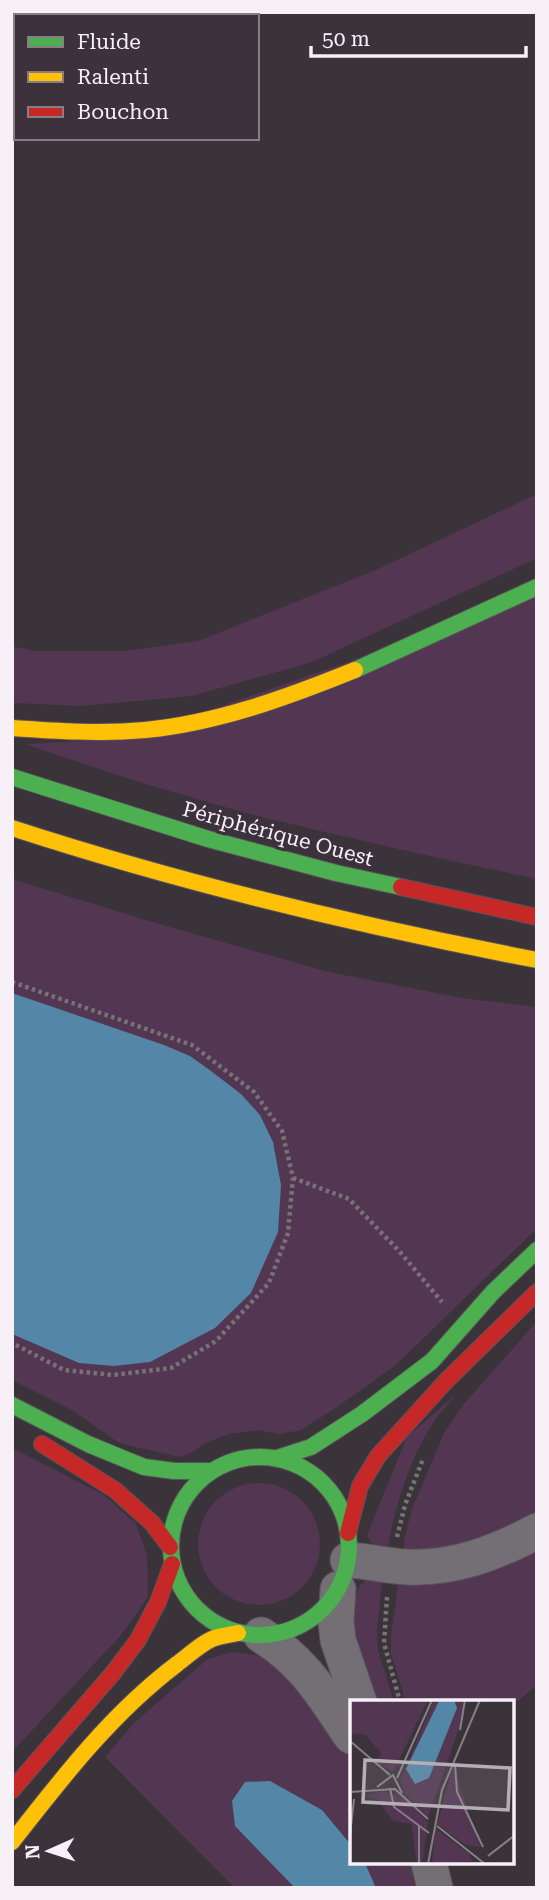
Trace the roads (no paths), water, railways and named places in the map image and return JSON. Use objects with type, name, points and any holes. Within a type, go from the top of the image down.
[{"type":"main road","points":[[12,728],[119,732],[166,727],[227,714],[287,697],[350,673],[537,587]]},
{"type":"main road","name":"Périphérique Ouest","points":[[12,777],[220,842],[349,876],[537,917]]},
{"type":"main road","points":[[12,828],[68,847],[254,898],[429,940],[537,960]]},
{"type":"main road","points":[[277,1458],[312,1447],[362,1414],[432,1361],[493,1293],[537,1250]]},
{"type":"main road","points":[[12,1842],[100,1734],[134,1698],[168,1670],[210,1640],[279,1633],[298,1627],[327,1605],[345,1561],[360,1486],[378,1456],[446,1381],[537,1292]]},
{"type":"main road","points":[[12,1405],[88,1444],[144,1467],[174,1471],[211,1471]]},
{"type":"main road","points":[[32,1438],[115,1490],[152,1523],[171,1555],[177,1580],[195,1608],[222,1627],[249,1634]]},
{"type":"main road","points":[[12,1790],[105,1683],[138,1640],[158,1601],[171,1555],[172,1529],[177,1512],[197,1482],[211,1471],[243,1458],[260,1457],[277,1458],[310,1472],[324,1484],[343,1515],[345,1561]]},
{"type":"street","points":[[358,1700],[338,1640],[336,1622],[345,1561],[408,1567],[437,1566],[473,1560],[537,1531]]},
{"type":"street","points":[[249,1634],[287,1653],[312,1679],[350,1735]]},
{"type":"street","points":[[429,1865],[435,1888]]},
{"type":"water","points":[[12,993],[190,1056],[241,1094],[260,1115],[273,1142],[281,1185],[278,1232],[251,1293],[215,1328],[150,1362],[114,1366],[79,1363],[12,1334]]},
{"type":"water","points":[[270,1781],[322,1810],[350,1844],[350,1865],[366,1865],[376,1888],[295,1888],[235,1826],[232,1801],[245,1782]]}]
